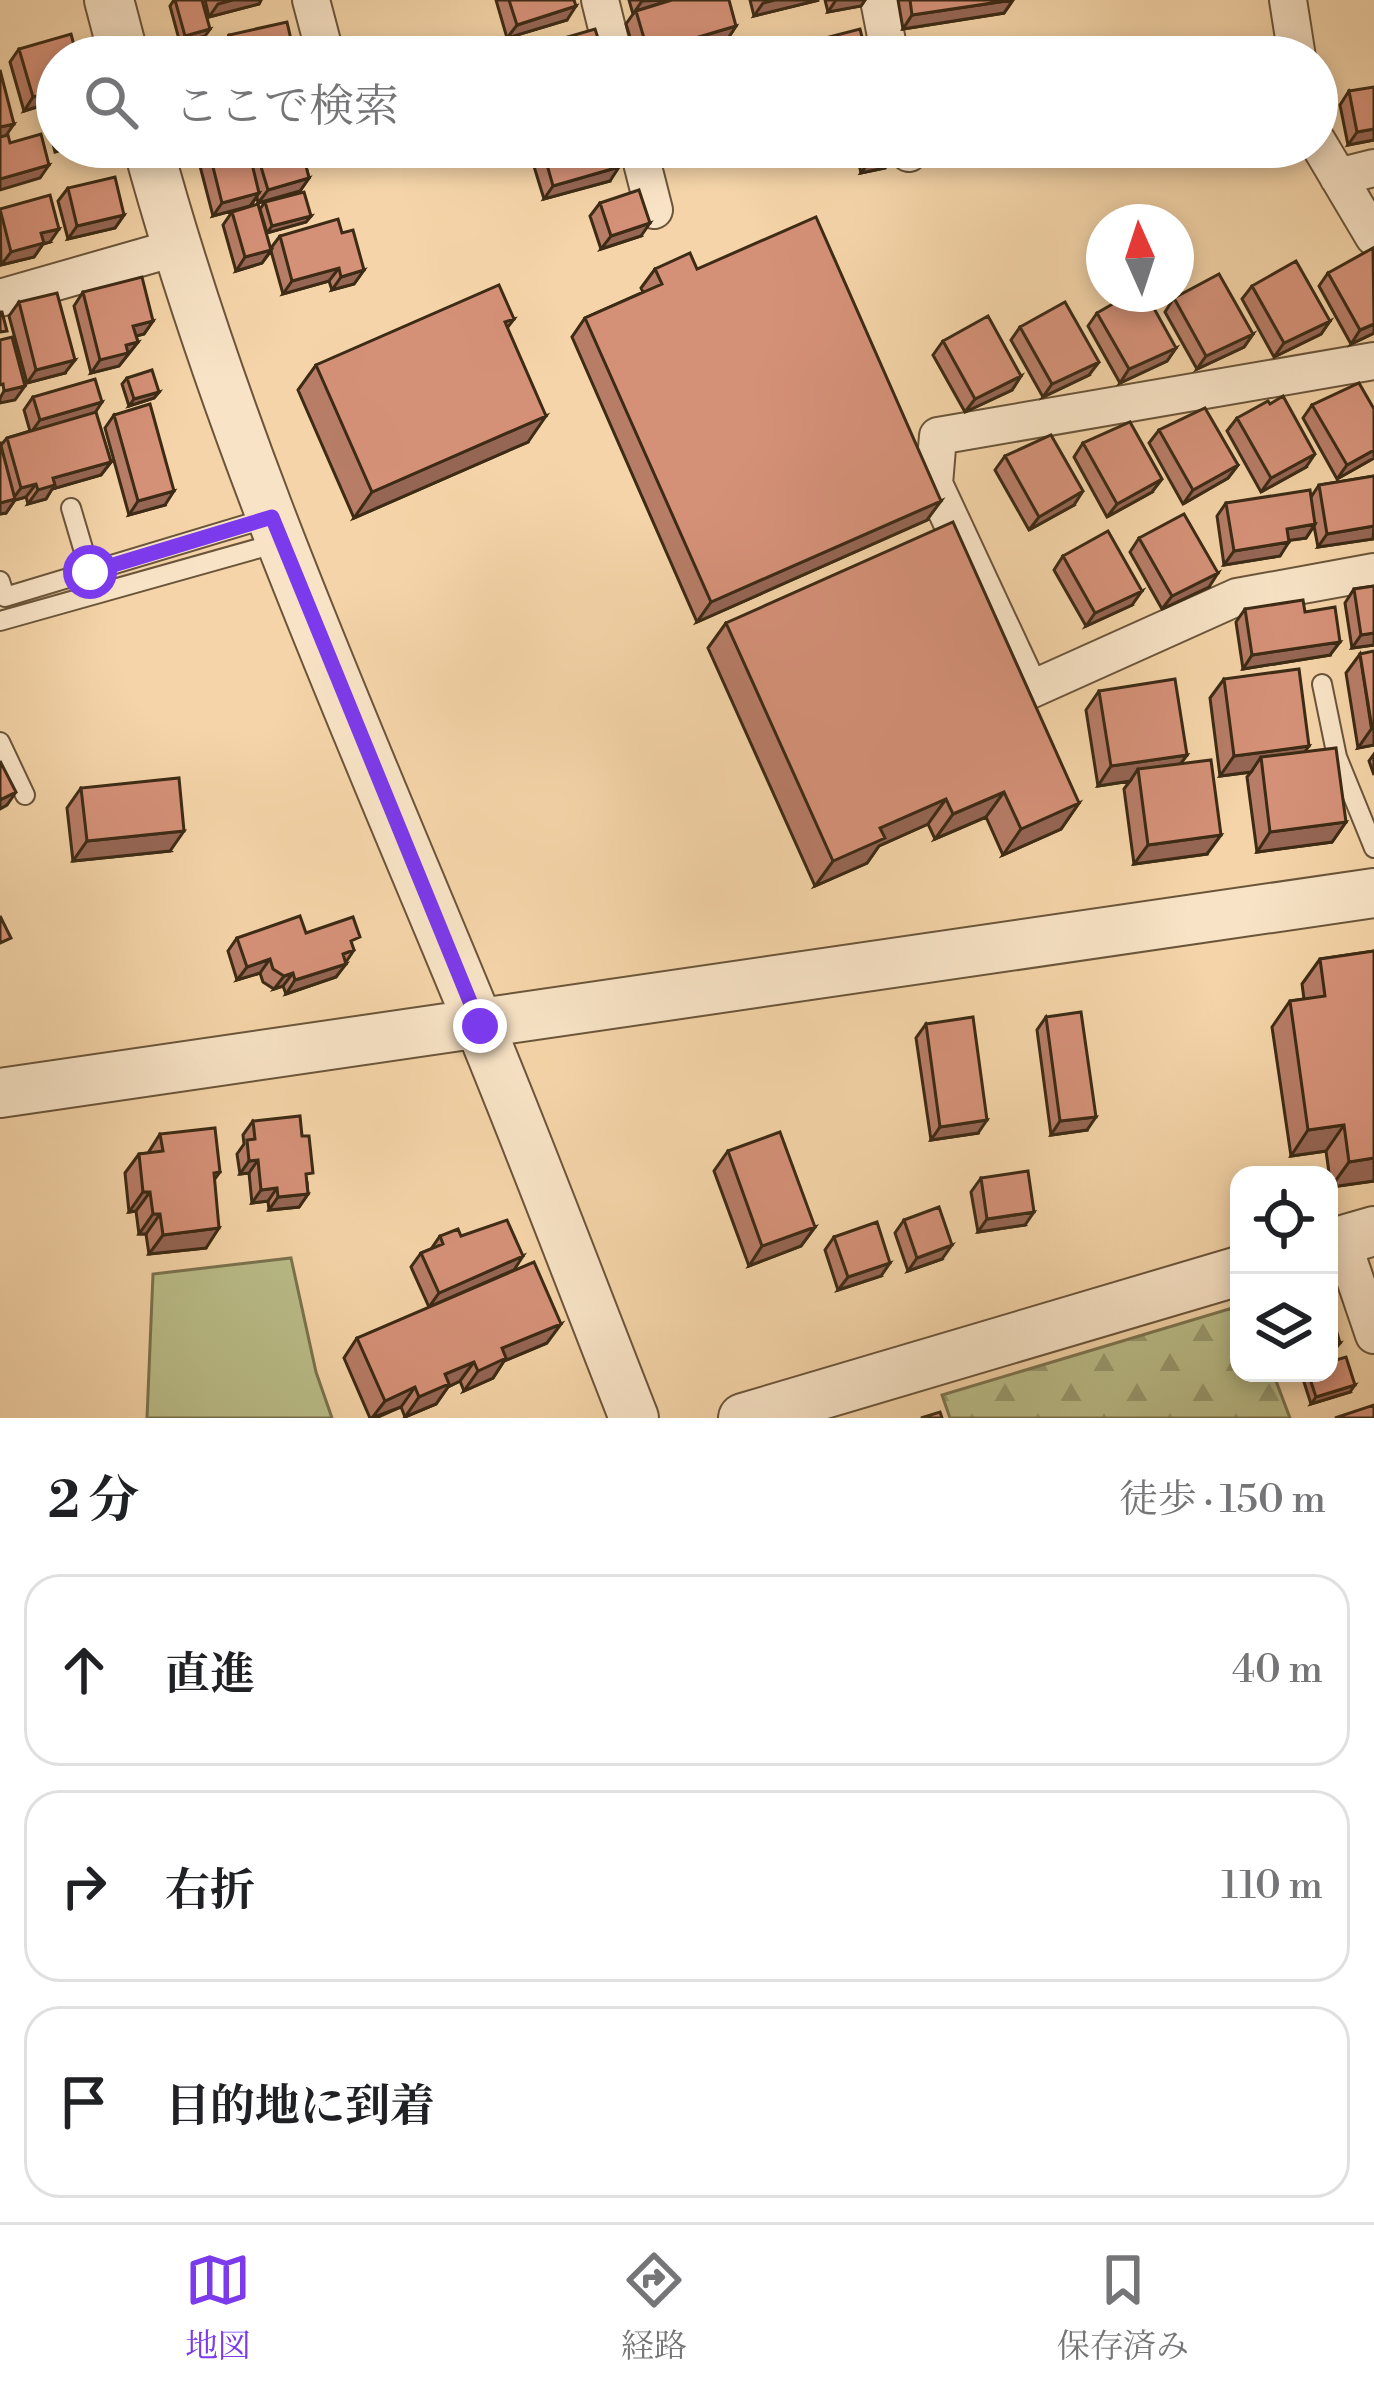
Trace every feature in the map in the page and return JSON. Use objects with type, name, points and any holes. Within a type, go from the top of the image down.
[{"type":"street","points":[[109,0],[118,36]]},
{"type":"street","points":[[311,0],[320,36]]},
{"type":"street","points":[[600,0],[609,36]]},
{"type":"street","points":[[879,0],[886,36]]},
{"type":"street","points":[[1288,0],[1294,36]]},
{"type":"street","points":[[154,168],[276,529],[634,1418]]},
{"type":"street","points":[[643,168],[654,210]]},
{"type":"street","points":[[1356,172],[1374,237]]},
{"type":"street","points":[[0,298],[178,247]]},
{"type":"street","points":[[1374,362],[938,436],[934,484],[1030,690],[1238,597],[1374,572]]},
{"type":"street","points":[[0,1094],[480,1026],[1373,886]]},
{"type":"street","points":[[1348,1239],[1374,1335]]},
{"type":"street","points":[[743,1418],[1230,1274]]},
{"type":"lane","points":[[71,508],[90,572]]},
{"type":"lane","points":[[0,581],[5,597],[276,529]]},
{"type":"lane","points":[[0,621],[276,529]]},
{"type":"lane","points":[[1322,684],[1336,757],[1373,886]]},
{"type":"lane","points":[[0,742],[25,795]]},
{"type":"green space","points":[[291,1258],[316,1372],[332,1418],[147,1418],[153,1274]]},
{"type":"green space","points":[[1230,1309],[1230,1382],[1276,1382],[1290,1418],[950,1418],[942,1395]]},
{"type":"building","points":[[175,0],[202,0],[210,29],[185,36]]},
{"type":"building","points":[[509,0],[574,0],[576,6],[517,25]]},
{"type":"building","points":[[672,0],[729,0],[736,26],[702,36],[643,36],[636,11]]},
{"type":"building","points":[[910,0],[1012,0],[912,15]]},
{"type":"building","points":[[287,22],[290,36],[229,36]]},
{"type":"building","points":[[595,29],[597,36],[571,36]]},
{"type":"building","points":[[860,29],[862,36],[833,36]]},
{"type":"building","points":[[36,44],[36,96],[33,97],[19,49]]},
{"type":"building","points":[[0,70],[14,124],[0,127]]},
{"type":"building","points":[[1374,87],[1374,129],[1357,132],[1349,91]]},
{"type":"building","points":[[8,135],[10,143],[36,135],[38,168],[0,179],[0,137]]},
{"type":"building","points":[[213,168],[253,168],[259,193],[222,203]]},
{"type":"building","points":[[261,168],[306,168],[309,178],[268,190]]},
{"type":"building","points":[[548,168],[616,168],[553,186]]},
{"type":"building","points":[[115,177],[124,215],[77,226],[68,188]]},
{"type":"building","points":[[639,190],[650,223],[611,236],[600,203]]},
{"type":"building","points":[[304,192],[311,216],[272,226],[265,202]]},
{"type":"building","points":[[50,195],[59,229],[41,233],[44,243],[11,252],[0,209]]},
{"type":"building","points":[[258,204],[271,250],[245,257],[232,212]]},
{"type":"building","points":[[816,217],[941,501],[711,602],[585,318],[662,284],[655,269],[690,253],[697,269]]},
{"type":"building","points":[[338,219],[342,233],[353,230],[364,270],[341,277],[339,268],[292,281],[280,236]]},
{"type":"building","points":[[1373,248],[1374,324],[1360,330],[1328,273]]},
{"type":"building","points":[[1296,261],[1330,321],[1284,343],[1252,286]]},
{"type":"building","points":[[1219,274],[1253,334],[1206,356],[1182,312],[1194,312],[1194,287]]},
{"type":"building","points":[[142,277],[153,321],[133,326],[138,342],[126,345],[128,353],[100,360],[83,292]]},
{"type":"building","points":[[499,285],[514,319],[505,322],[546,416],[372,492],[316,365]]},
{"type":"building","points":[[57,293],[75,360],[36,370],[19,302]]},
{"type":"building","points":[[1065,302],[1099,362],[1052,384],[1020,327]]},
{"type":"building","points":[[1156,312],[1176,348],[1129,369],[1097,313]]},
{"type":"building","points":[[988,316],[1021,376],[975,399],[943,341]]},
{"type":"building","points":[[12,337],[25,386],[4,391],[0,340]]},
{"type":"building","points":[[152,370],[159,392],[134,399],[127,378]]},
{"type":"building","points":[[95,379],[102,402],[40,420],[33,397]]},
{"type":"building","points":[[1359,383],[1374,409],[1374,450],[1347,465],[1312,405]]},
{"type":"building","points":[[1283,396],[1315,454],[1271,478],[1237,418]]},
{"type":"building","points":[[150,404],[174,491],[138,501],[114,415]]},
{"type":"building","points":[[1205,408],[1238,465],[1193,490],[1159,430]]},
{"type":"building","points":[[96,412],[111,462],[53,478],[55,485],[38,490],[36,484],[21,488],[7,438]]},
{"type":"building","points":[[1130,422],[1162,479],[1117,504],[1083,443]]},
{"type":"building","points":[[1051,435],[1083,491],[1039,517],[1005,456]]},
{"type":"building","points":[[0,442],[15,499],[0,503]]},
{"type":"building","points":[[1374,476],[1374,526],[1327,534],[1319,485]]},
{"type":"building","points":[[1310,490],[1315,524],[1287,529],[1289,542],[1234,551],[1226,503]]},
{"type":"building","points":[[1184,514],[1218,573],[1172,596],[1139,538]]},
{"type":"building","points":[[953,522],[1079,803],[1021,829],[1004,792],[953,814],[946,799],[880,828],[885,838],[833,861],[726,623]]},
{"type":"building","points":[[1108,531],[1142,591],[1095,613],[1063,556]]},
{"type":"building","points":[[1374,586],[1374,633],[1361,635],[1354,589]]},
{"type":"building","points":[[1303,600],[1305,612],[1335,607],[1340,642],[1252,655],[1245,609]]},
{"type":"building","points":[[1374,651],[1374,728],[1372,728],[1360,654]]},
{"type":"building","points":[[1299,669],[1309,746],[1234,756],[1224,679]]},
{"type":"building","points":[[1175,679],[1187,755],[1111,766],[1099,691]]},
{"type":"building","points":[[1336,748],[1346,822],[1270,832],[1261,757]]},
{"type":"building","points":[[1211,760],[1221,835],[1148,845],[1138,769]]},
{"type":"building","points":[[0,761],[16,792],[0,800]]},
{"type":"building","points":[[179,778],[184,831],[87,841],[81,788]]},
{"type":"building","points":[[0,916],[11,938],[0,943]]},
{"type":"building","points":[[300,916],[306,933],[353,917],[360,937],[351,941],[354,950],[343,954],[346,964],[295,980],[293,973],[284,976],[273,969],[270,959],[247,967],[237,938]]},
{"type":"building","points":[[1374,951],[1374,1158],[1349,1162],[1344,1125],[1308,1130],[1290,1001],[1325,996],[1320,959]]},
{"type":"building","points":[[1081,1012],[1096,1117],[1060,1121],[1046,1017]]},
{"type":"building","points":[[973,1017],[987,1120],[940,1127],[926,1024]]},
{"type":"building","points":[[300,1116],[302,1136],[309,1136],[313,1173],[306,1174],[308,1194],[278,1197],[277,1188],[261,1190],[258,1160],[249,1161],[247,1140],[255,1139],[253,1121]]},
{"type":"building","points":[[215,1128],[219,1228],[163,1235],[150,1192],[143,1192],[139,1154],[163,1151],[160,1134]]},
{"type":"building","points":[[780,1132],[815,1227],[762,1246],[728,1151]]},
{"type":"building","points":[[1028,1171],[1034,1212],[987,1219],[981,1178]]},
{"type":"building","points":[[939,1207],[952,1245],[917,1258],[904,1220]]},
{"type":"building","points":[[507,1220],[523,1256],[439,1293],[421,1253],[443,1244],[440,1236],[458,1229],[461,1236]]},
{"type":"building","points":[[877,1222],[890,1263],[848,1277],[834,1237]]},
{"type":"building","points":[[534,1262],[561,1324],[502,1348],[506,1358],[478,1371],[474,1362],[445,1374],[449,1384],[419,1397],[415,1387],[385,1401],[357,1338]]},
{"type":"building","points":[[1346,1357],[1355,1385],[1316,1397],[1311,1382],[1338,1382],[1338,1359]]},
{"type":"building","points":[[1374,1405],[1374,1418],[1335,1418]]},
{"type":"route","points":[[90,572],[272,517],[480,1026]]}]
